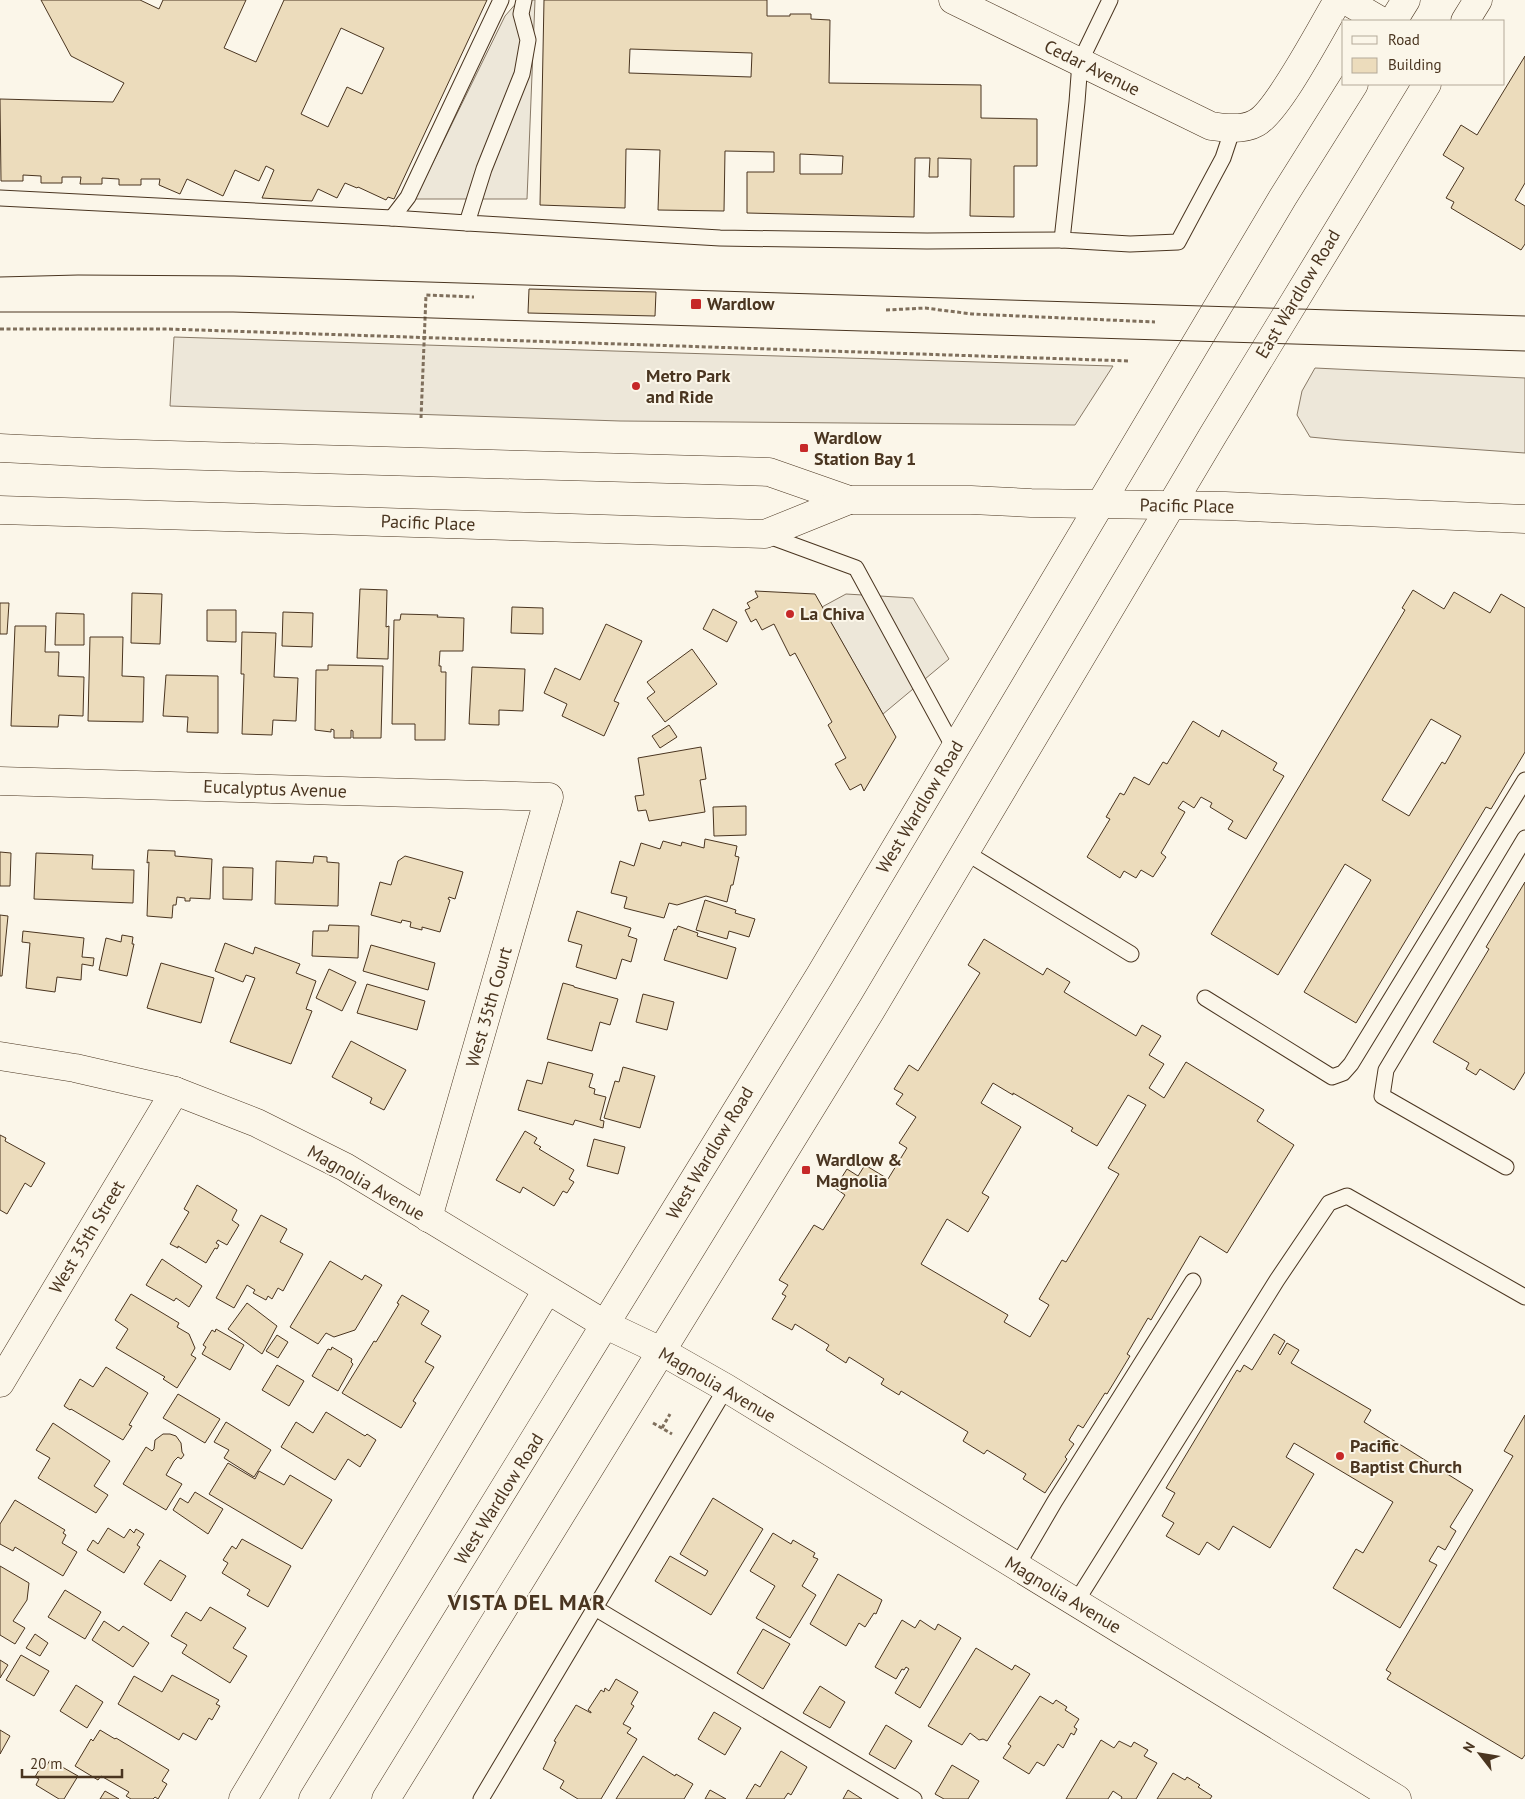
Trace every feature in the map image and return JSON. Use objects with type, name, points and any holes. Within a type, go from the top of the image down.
[{"type":"main road","name":"Cedar Avenue","points":[[953,0],[1211,126],[1233,128]]},
{"type":"main road","points":[[1233,128],[1256,123],[1276,104],[1338,0]]},
{"type":"main road","points":[[1345,0],[1379,20]]},
{"type":"main road","points":[[1394,20],[1406,0]]},
{"type":"main road","points":[[1466,20],[1478,0]]},
{"type":"main road","points":[[1101,504],[1283,197],[1353,85]]},
{"type":"main road","name":"East Wardlow Road","points":[[1171,506],[1426,85]]},
{"type":"main road","name":"Pacific Place","points":[[0,448],[122,454],[769,472],[849,500],[971,500],[1225,506],[1525,518]]},
{"type":"main road","name":"Pacific Place","points":[[0,510],[765,534],[849,500]]},
{"type":"main road","name":"West Wardlow Road","points":[[314,1799],[820,975],[1101,504]]},
{"type":"main road","points":[[386,1799],[873,1007],[1171,506]]},
{"type":"main road","name":"Eucalyptus Avenue","points":[[0,782],[549,797]]},
{"type":"main road","name":"West 35th Court","points":[[428,1218],[549,797]]},
{"type":"main road","name":"Magnolia Avenue","points":[[0,1056],[75,1068],[175,1091],[257,1123],[345,1167],[606,1325],[661,1351],[726,1388],[1397,1799]]},
{"type":"main road","name":"West 35th Street","points":[[0,1383],[175,1091]]},
{"type":"main road","points":[[243,1799],[548,1290]]},
{"type":"lane","points":[[392,218],[408,197],[501,0]]},
{"type":"lane","points":[[467,223],[484,169],[522,74],[528,40],[522,14],[524,0]]},
{"type":"lane","points":[[1062,240],[1080,62],[1110,0]]},
{"type":"lane","points":[[0,198],[392,218],[720,238],[1062,240],[1130,244],[1178,242],[1224,158],[1233,128]]},
{"type":"lane","points":[[765,534],[856,568],[954,748]]},
{"type":"lane","points":[[1204,998],[1332,1077],[1343,1072],[1351,1064],[1525,780]]},
{"type":"lane","points":[[1506,1167],[1382,1096],[1386,1070],[1525,838]]},
{"type":"lane","points":[[965,852],[1131,954]]},
{"type":"lane","points":[[1076,1602],[1277,1280],[1329,1203],[1347,1196],[1525,1298]]},
{"type":"lane","points":[[1017,1566],[1060,1492],[1193,1282]]},
{"type":"lane","points":[[481,1799],[726,1388]]},
{"type":"lane","points":[[595,1608],[914,1799]]},
{"type":"path","points":[[421,418],[426,295],[474,297]]},
{"type":"path","points":[[886,310],[924,308],[972,314],[1155,322]]},
{"type":"path","points":[[0,329],[168,328],[1130,361]]},
{"type":"path","points":[[662,1428],[670,1414]]},
{"type":"path","points":[[653,1423],[672,1434]]},
{"type":"shaded area","points":[[519,0],[535,0],[527,199],[415,199],[505,16]]},
{"type":"shaded area","name":"Metro Park and Ride","points":[[174,337],[1113,366],[1075,425],[620,421],[170,406]]},
{"type":"shaded area","points":[[1315,368],[1525,378],[1525,453],[1310,437],[1297,415],[1302,391]]},
{"type":"shaded area","points":[[846,594],[913,598],[949,659],[883,714],[822,607]]},
{"type":"building","points":[[41,0],[140,0],[159,9],[163,0],[246,0],[224,48],[256,62],[284,0],[487,0],[394,199],[388,197],[386,200],[345,183],[337,198],[318,189],[312,201],[262,198],[274,170],[266,166],[259,181],[235,170],[223,196],[187,179],[180,194],[159,185],[160,179],[141,179],[141,185],[119,185],[119,179],[102,178],[102,184],[80,184],[81,177],[62,177],[62,183],[41,183],[41,176],[23,175],[23,181],[1,181],[0,99],[113,102],[124,83],[71,56]],"holes":[[[341,28],[384,48],[362,94],[347,87],[328,127],[301,114]]]},
{"type":"building","points":[[544,0],[767,0],[767,16],[811,14],[811,19],[830,20],[829,83],[981,85],[981,118],[1037,119],[1037,166],[1014,166],[1014,217],[970,216],[971,159],[938,158],[938,177],[929,177],[930,158],[915,158],[914,217],[747,213],[747,172],[774,172],[774,152],[725,151],[724,211],[658,210],[660,150],[626,149],[625,208],[540,205]],"holes":[[[630,49],[752,53],[751,77],[629,73]],[[800,154],[843,156],[842,174],[800,174]]]},
{"type":"building","points":[[1525,56],[1525,183],[1515,200],[1525,206],[1525,244],[1521,250],[1451,208],[1454,202],[1446,198],[1464,168],[1443,155],[1461,125],[1477,135]]},
{"type":"building","points":[[529,289],[656,292],[655,316],[528,313]]},
{"type":"building","points":[[360,589],[387,590],[386,627],[389,626],[388,659],[357,658]]},
{"type":"building","points":[[1413,590],[1444,609],[1454,592],[1490,613],[1501,594],[1525,608],[1525,752],[1491,809],[1486,807],[1356,1023],[1304,992],[1371,880],[1345,864],[1278,975],[1211,934],[1405,610],[1402,608]],"holes":[[[1431,719],[1461,736],[1445,764],[1442,762],[1409,816],[1382,800]]]},
{"type":"building","points":[[755,591],[815,594],[896,737],[864,791],[861,784],[850,790],[835,764],[846,758],[828,725],[832,722],[795,653],[790,656],[774,624],[762,630],[756,619],[751,622],[745,610],[750,608],[747,603],[758,597]]},
{"type":"building","points":[[132,593],[162,594],[160,644],[131,643]]},
{"type":"building","points":[[0,603],[9,603],[7,634],[0,634]]},
{"type":"building","points":[[512,607],[543,608],[543,634],[511,633]]},
{"type":"building","points":[[713,609],[737,622],[727,642],[703,629]]},
{"type":"building","points":[[207,610],[236,610],[236,642],[207,641]]},
{"type":"building","points":[[283,612],[313,613],[312,647],[282,646]]},
{"type":"building","points":[[56,613],[84,614],[84,645],[55,645]]},
{"type":"building","points":[[401,614],[464,618],[463,651],[440,651],[439,666],[441,666],[441,672],[446,672],[445,740],[415,740],[415,724],[392,724],[394,620],[400,620]]},
{"type":"building","points":[[606,624],[642,641],[614,701],[619,703],[604,736],[562,716],[567,704],[544,693],[555,668],[580,680]]},
{"type":"building","points":[[15,626],[46,626],[45,652],[59,652],[58,676],[84,677],[83,716],[59,715],[58,727],[11,726]]},
{"type":"building","points":[[242,632],[276,633],[274,677],[298,678],[296,721],[273,720],[272,735],[242,734],[244,674],[241,674]]},
{"type":"building","points":[[90,637],[123,637],[122,676],[144,677],[143,722],[88,721]]},
{"type":"building","points":[[692,649],[717,684],[665,722],[647,698],[655,692],[647,682]]},
{"type":"building","points":[[328,665],[383,666],[381,738],[353,738],[353,731],[351,730],[351,738],[334,738],[334,730],[331,729],[331,732],[315,730],[316,670],[328,670]]},
{"type":"building","points":[[472,667],[525,669],[523,711],[499,710],[499,725],[469,724]]},
{"type":"building","points":[[166,675],[218,676],[218,733],[187,732],[188,717],[163,716]]},
{"type":"building","points":[[1193,721],[1219,737],[1222,730],[1277,763],[1273,770],[1284,776],[1246,839],[1228,829],[1233,821],[1210,807],[1212,803],[1201,797],[1194,808],[1183,801],[1178,808],[1185,812],[1161,853],[1166,857],[1153,877],[1141,870],[1136,878],[1124,871],[1120,878],[1087,857],[1110,819],[1106,817],[1120,793],[1124,795],[1134,777],[1149,785],[1163,762],[1167,764]]},
{"type":"building","points":[[669,725],[677,737],[660,748],[652,736]]},
{"type":"building","points":[[701,747],[706,779],[700,780],[705,812],[649,821],[646,810],[638,811],[635,796],[644,795],[638,758]]},
{"type":"building","points":[[746,806],[746,835],[714,836],[713,807]]},
{"type":"building","points":[[705,839],[737,846],[735,856],[739,857],[727,902],[706,896],[677,905],[669,903],[664,918],[624,908],[627,897],[611,893],[620,861],[634,866],[641,843],[660,849],[663,841],[681,846],[682,842],[704,848]]},
{"type":"building","points":[[148,850],[175,851],[175,856],[212,859],[210,899],[190,898],[190,901],[185,901],[185,898],[177,897],[176,905],[173,905],[172,918],[147,916]]},
{"type":"building","points":[[0,852],[11,853],[10,886],[0,886]]},
{"type":"building","points":[[36,853],[93,855],[92,869],[134,870],[133,903],[34,899]]},
{"type":"building","points":[[314,856],[327,857],[327,862],[339,863],[338,906],[275,904],[276,861],[313,863]]},
{"type":"building","points":[[405,856],[463,872],[455,899],[449,897],[448,899],[450,900],[440,932],[422,927],[422,930],[410,927],[411,922],[402,920],[401,923],[371,915],[380,882],[391,885],[398,861]]},
{"type":"building","points":[[223,867],[253,868],[252,900],[223,899]]},
{"type":"building","points":[[1525,882],[1525,1072],[1514,1090],[1480,1069],[1476,1075],[1466,1069],[1469,1063],[1433,1042],[1489,949],[1486,947]]},
{"type":"building","points":[[705,900],[736,910],[735,913],[755,919],[749,937],[729,931],[727,939],[696,930]]},
{"type":"building","points":[[577,911],[631,928],[628,936],[637,939],[631,962],[622,959],[616,979],[576,967],[582,945],[568,941]]},
{"type":"building","points":[[0,915],[8,916],[2,976],[0,976]]},
{"type":"building","points":[[329,925],[359,926],[358,958],[312,956],[313,931],[328,931]]},
{"type":"building","points":[[678,926],[698,933],[697,936],[736,948],[727,979],[664,960],[674,929],[676,930]]},
{"type":"building","points":[[23,931],[84,938],[82,957],[94,958],[93,966],[82,964],[81,980],[57,977],[55,992],[26,988],[30,943],[22,942]]},
{"type":"building","points":[[122,935],[133,937],[132,944],[134,944],[127,976],[99,970],[106,938],[121,942]]},
{"type":"building","points":[[984,939],[1043,975],[1047,968],[1070,982],[1064,992],[1136,1036],[1142,1025],[1161,1036],[1149,1055],[1164,1064],[1149,1088],[1164,1098],[1186,1062],[1264,1110],[1257,1121],[1294,1145],[1227,1253],[1200,1236],[1151,1320],[1148,1318],[1127,1354],[1130,1356],[1107,1394],[1105,1393],[1083,1428],[1078,1425],[1069,1440],[1074,1444],[1065,1457],[1067,1459],[1045,1493],[1023,1479],[1026,1474],[987,1450],[984,1454],[963,1441],[968,1432],[901,1391],[899,1395],[881,1384],[884,1379],[849,1357],[846,1363],[826,1350],[829,1345],[795,1324],[792,1330],[772,1319],[786,1296],[782,1294],[788,1285],[779,1280],[814,1225],[823,1230],[845,1195],[835,1188],[847,1169],[858,1176],[865,1165],[888,1179],[907,1148],[899,1143],[916,1117],[896,1104],[903,1094],[894,1089],[909,1065],[918,1071],[980,973],[968,965]],"holes":[[[993,1083],[1013,1095],[1013,1093],[1073,1128],[1071,1131],[1097,1146],[1128,1095],[1146,1105],[1108,1168],[1119,1174],[1066,1262],[1062,1260],[1039,1299],[1049,1305],[1030,1337],[1004,1322],[1008,1315],[921,1264],[947,1219],[968,1232],[989,1197],[982,1193],[1021,1127],[981,1103]]]},
{"type":"building","points":[[225,943],[253,954],[255,947],[300,964],[296,973],[316,981],[306,1009],[312,1011],[291,1064],[230,1042],[255,978],[246,975],[243,982],[215,971]]},
{"type":"building","points":[[371,945],[435,963],[428,990],[363,971]]},
{"type":"building","points":[[161,963],[214,978],[201,1023],[147,1008]]},
{"type":"building","points":[[329,969],[356,982],[342,1011],[316,998]]},
{"type":"building","points":[[563,983],[618,999],[610,1025],[600,1022],[592,1051],[547,1039]]},
{"type":"building","points":[[367,984],[425,1001],[417,1030],[357,1013]]},
{"type":"building","points":[[643,994],[674,1002],[667,1030],[636,1022]]},
{"type":"building","points":[[351,1041],[406,1070],[384,1110],[370,1103],[372,1098],[332,1077]]},
{"type":"building","points":[[548,1062],[593,1074],[589,1087],[595,1089],[594,1094],[606,1097],[600,1120],[604,1121],[603,1128],[575,1120],[573,1125],[518,1110],[527,1080],[542,1084]]},
{"type":"building","points":[[623,1067],[655,1076],[640,1128],[604,1118],[615,1081],[619,1082]]},
{"type":"building","points":[[525,1131],[537,1138],[534,1143],[541,1147],[539,1149],[574,1170],[569,1179],[574,1182],[567,1193],[563,1191],[554,1206],[523,1187],[520,1193],[496,1180]]},
{"type":"building","points":[[0,1135],[6,1138],[5,1141],[45,1163],[31,1187],[25,1183],[7,1214],[0,1210]]},
{"type":"building","points":[[594,1139],[625,1147],[618,1174],[587,1166]]},
{"type":"building","points":[[197,1185],[237,1210],[232,1220],[239,1225],[227,1245],[218,1240],[216,1243],[219,1245],[217,1249],[215,1248],[206,1263],[178,1246],[178,1248],[170,1244],[189,1212],[184,1209]]},
{"type":"building","points":[[261,1215],[287,1229],[280,1242],[303,1254],[283,1291],[278,1288],[272,1299],[268,1296],[266,1300],[253,1293],[255,1290],[247,1285],[234,1308],[216,1298]]},
{"type":"building","points":[[162,1259],[202,1286],[189,1307],[176,1298],[174,1301],[146,1285]]},
{"type":"building","points":[[330,1261],[362,1280],[365,1275],[382,1285],[355,1330],[334,1337],[326,1333],[318,1344],[290,1327]]},
{"type":"building","points":[[131,1294],[179,1323],[177,1327],[189,1334],[195,1348],[191,1355],[196,1358],[177,1388],[163,1379],[165,1377],[116,1348],[128,1329],[115,1320]]},
{"type":"building","points":[[402,1295],[429,1311],[421,1324],[441,1336],[425,1362],[434,1367],[413,1401],[416,1403],[401,1428],[342,1393],[374,1341],[376,1342],[399,1304],[397,1303]]},
{"type":"building","points":[[247,1303],[277,1326],[262,1354],[228,1329]]},
{"type":"building","points":[[216,1329],[244,1345],[230,1370],[202,1354],[206,1347],[203,1345],[212,1330],[215,1332]]},
{"type":"building","points":[[1274,1334],[1285,1341],[1278,1353],[1280,1355],[1287,1343],[1299,1350],[1291,1363],[1371,1410],[1364,1422],[1473,1490],[1450,1527],[1456,1531],[1445,1550],[1438,1546],[1429,1561],[1437,1565],[1400,1628],[1333,1588],[1356,1549],[1363,1553],[1393,1502],[1294,1443],[1286,1457],[1314,1474],[1270,1548],[1233,1526],[1219,1550],[1207,1542],[1199,1555],[1166,1536],[1174,1523],[1162,1516],[1175,1493],[1166,1488],[1237,1370],[1240,1372],[1244,1365],[1252,1370]]},
{"type":"building","points":[[277,1335],[288,1342],[278,1358],[266,1351]]},
{"type":"building","points":[[332,1347],[352,1359],[351,1362],[353,1364],[338,1391],[312,1376],[328,1349],[331,1350]]},
{"type":"building","points":[[277,1365],[304,1381],[289,1406],[262,1390]]},
{"type":"building","points":[[106,1367],[148,1393],[129,1425],[132,1426],[123,1440],[64,1406],[80,1379],[93,1387]]},
{"type":"building","points":[[178,1394],[220,1419],[205,1443],[163,1418]]},
{"type":"building","points":[[326,1412],[365,1436],[367,1434],[376,1440],[360,1467],[348,1459],[335,1480],[281,1447],[296,1422],[313,1433]]},
{"type":"building","points":[[1525,1415],[1525,1755],[1522,1759],[1387,1679],[1391,1673],[1386,1670],[1513,1456],[1504,1451]]},
{"type":"building","points":[[226,1422],[271,1450],[254,1477],[224,1458],[229,1450],[214,1442]]},
{"type":"building","points":[[53,1423],[110,1461],[94,1486],[108,1495],[96,1513],[38,1478],[50,1458],[36,1450]]},
{"type":"building","points":[[163,1434],[176,1436],[181,1443],[184,1455],[181,1459],[178,1457],[174,1461],[166,1475],[182,1484],[166,1510],[123,1484],[146,1447],[152,1451],[155,1440]]},
{"type":"building","points":[[228,1463],[255,1479],[259,1471],[284,1485],[290,1475],[332,1500],[302,1549],[209,1494]]},
{"type":"building","points":[[195,1492],[223,1509],[208,1534],[173,1510],[180,1498],[188,1503]]},
{"type":"building","points":[[713,1498],[763,1529],[711,1615],[655,1581],[670,1556],[705,1576],[708,1571],[680,1554]]},
{"type":"building","points":[[15,1500],[65,1530],[63,1533],[66,1535],[62,1543],[77,1552],[63,1576],[15,1547],[13,1551],[0,1544],[0,1524]]},
{"type":"building","points":[[108,1528],[124,1538],[130,1529],[134,1533],[136,1529],[144,1534],[137,1545],[140,1547],[124,1573],[87,1550],[93,1540],[98,1544]]},
{"type":"building","points":[[773,1533],[791,1544],[793,1540],[815,1553],[813,1557],[818,1559],[802,1586],[816,1595],[790,1638],[756,1618],[775,1586],[750,1571]]},
{"type":"building","points":[[242,1539],[291,1566],[268,1607],[247,1595],[250,1590],[222,1573],[228,1563],[223,1560],[232,1546],[236,1549]]},
{"type":"building","points":[[160,1560],[186,1576],[171,1601],[144,1584]]},
{"type":"building","points":[[0,1566],[29,1583],[27,1600],[13,1621],[25,1628],[15,1644],[0,1635]]},
{"type":"building","points":[[838,1574],[882,1600],[876,1614],[874,1613],[865,1627],[859,1623],[846,1646],[810,1624]]},
{"type":"building","points":[[65,1590],[101,1612],[85,1639],[48,1617]]},
{"type":"building","points":[[210,1607],[246,1628],[233,1648],[247,1656],[230,1683],[182,1653],[187,1645],[171,1636],[186,1612],[201,1621]]},
{"type":"building","points":[[902,1620],[915,1628],[920,1620],[935,1630],[938,1624],[961,1638],[920,1708],[895,1693],[909,1669],[906,1667],[904,1670],[902,1669],[896,1679],[875,1667]]},
{"type":"building","points":[[104,1621],[119,1631],[123,1626],[149,1643],[133,1667],[92,1640]]},
{"type":"building","points":[[763,1629],[790,1644],[763,1689],[737,1673]]},
{"type":"building","points":[[35,1634],[48,1643],[40,1656],[26,1648]]},
{"type":"building","points":[[976,1648],[1012,1670],[1015,1665],[1030,1674],[987,1741],[979,1740],[970,1733],[962,1745],[928,1726]]},
{"type":"building","points":[[21,1655],[49,1671],[34,1696],[6,1680]]},
{"type":"building","points":[[0,1660],[8,1665],[0,1678]]},
{"type":"building","points":[[172,1675],[219,1700],[216,1704],[220,1706],[212,1720],[209,1718],[196,1740],[183,1733],[179,1740],[118,1704],[134,1676],[162,1692]]},
{"type":"building","points":[[616,1679],[638,1692],[631,1704],[634,1706],[623,1724],[631,1728],[627,1733],[637,1739],[601,1799],[578,1799],[560,1788],[564,1781],[543,1769],[556,1742],[554,1741],[576,1705],[591,1713],[588,1710],[601,1690],[604,1692],[605,1688],[609,1691]]},
{"type":"building","points":[[76,1685],[103,1702],[87,1728],[60,1711]]},
{"type":"building","points":[[820,1686],[845,1702],[830,1728],[803,1713]]},
{"type":"building","points":[[1040,1696],[1053,1704],[1056,1700],[1067,1707],[1065,1710],[1079,1719],[1074,1727],[1077,1729],[1074,1735],[1071,1733],[1063,1748],[1058,1744],[1044,1766],[1037,1762],[1029,1774],[1003,1758],[1011,1746],[1008,1744]]},
{"type":"building","points":[[714,1712],[741,1728],[725,1755],[698,1739]]},
{"type":"building","points":[[886,1725],[912,1741],[895,1769],[869,1754]]},
{"type":"building","points":[[0,1730],[10,1736],[0,1754]]},
{"type":"building","points":[[100,1730],[169,1770],[162,1781],[167,1784],[158,1799],[155,1797],[153,1799],[131,1799],[126,1796],[129,1792],[101,1776],[98,1780],[75,1766],[91,1739],[93,1741]]},
{"type":"building","points":[[1101,1740],[1114,1748],[1119,1741],[1131,1747],[1134,1742],[1148,1750],[1144,1756],[1157,1763],[1136,1799],[1121,1799],[1122,1797],[1113,1791],[1108,1799],[1066,1799]]},
{"type":"building","points":[[781,1751],[807,1767],[791,1795],[788,1793],[784,1799],[746,1799],[755,1784],[760,1787]]},
{"type":"building","points":[[643,1756],[675,1776],[676,1774],[693,1784],[684,1799],[616,1799]]},
{"type":"building","points":[[50,1760],[78,1776],[64,1799],[59,1799],[36,1785],[39,1779],[35,1777],[43,1763],[47,1765]]},
{"type":"building","points":[[952,1765],[979,1781],[968,1799],[944,1799],[935,1794]]},
{"type":"building","points":[[1173,1773],[1185,1780],[1187,1777],[1212,1796],[1210,1799],[1157,1799]]},
{"type":"building","points":[[710,1790],[726,1799],[705,1799]]},
{"type":"building","points":[[848,1790],[862,1799],[843,1799]]},
{"type":"building","points":[[105,1791],[119,1799],[100,1799]]},
{"type":"tram line","points":[[0,277],[78,275],[234,276],[1525,316]]},
{"type":"tram line","points":[[0,312],[233,312],[1525,351]]},
{"type":"place","name":"Wardlow","points":[[696,304]]},
{"type":"place","name":"Metro Park and Ride","points":[[636,386]]},
{"type":"place","name":"Wardlow Station Bay 1","points":[[804,448]]},
{"type":"place","name":"La Chiva","points":[[790,614]]},
{"type":"place","name":"Wardlow & Magnolia","points":[[806,1170]]},
{"type":"place","name":"Pacific Baptist Church","points":[[1340,1456]]},
{"type":"district","name":"VISTA DEL MAR","points":[[527,1602]]}]
